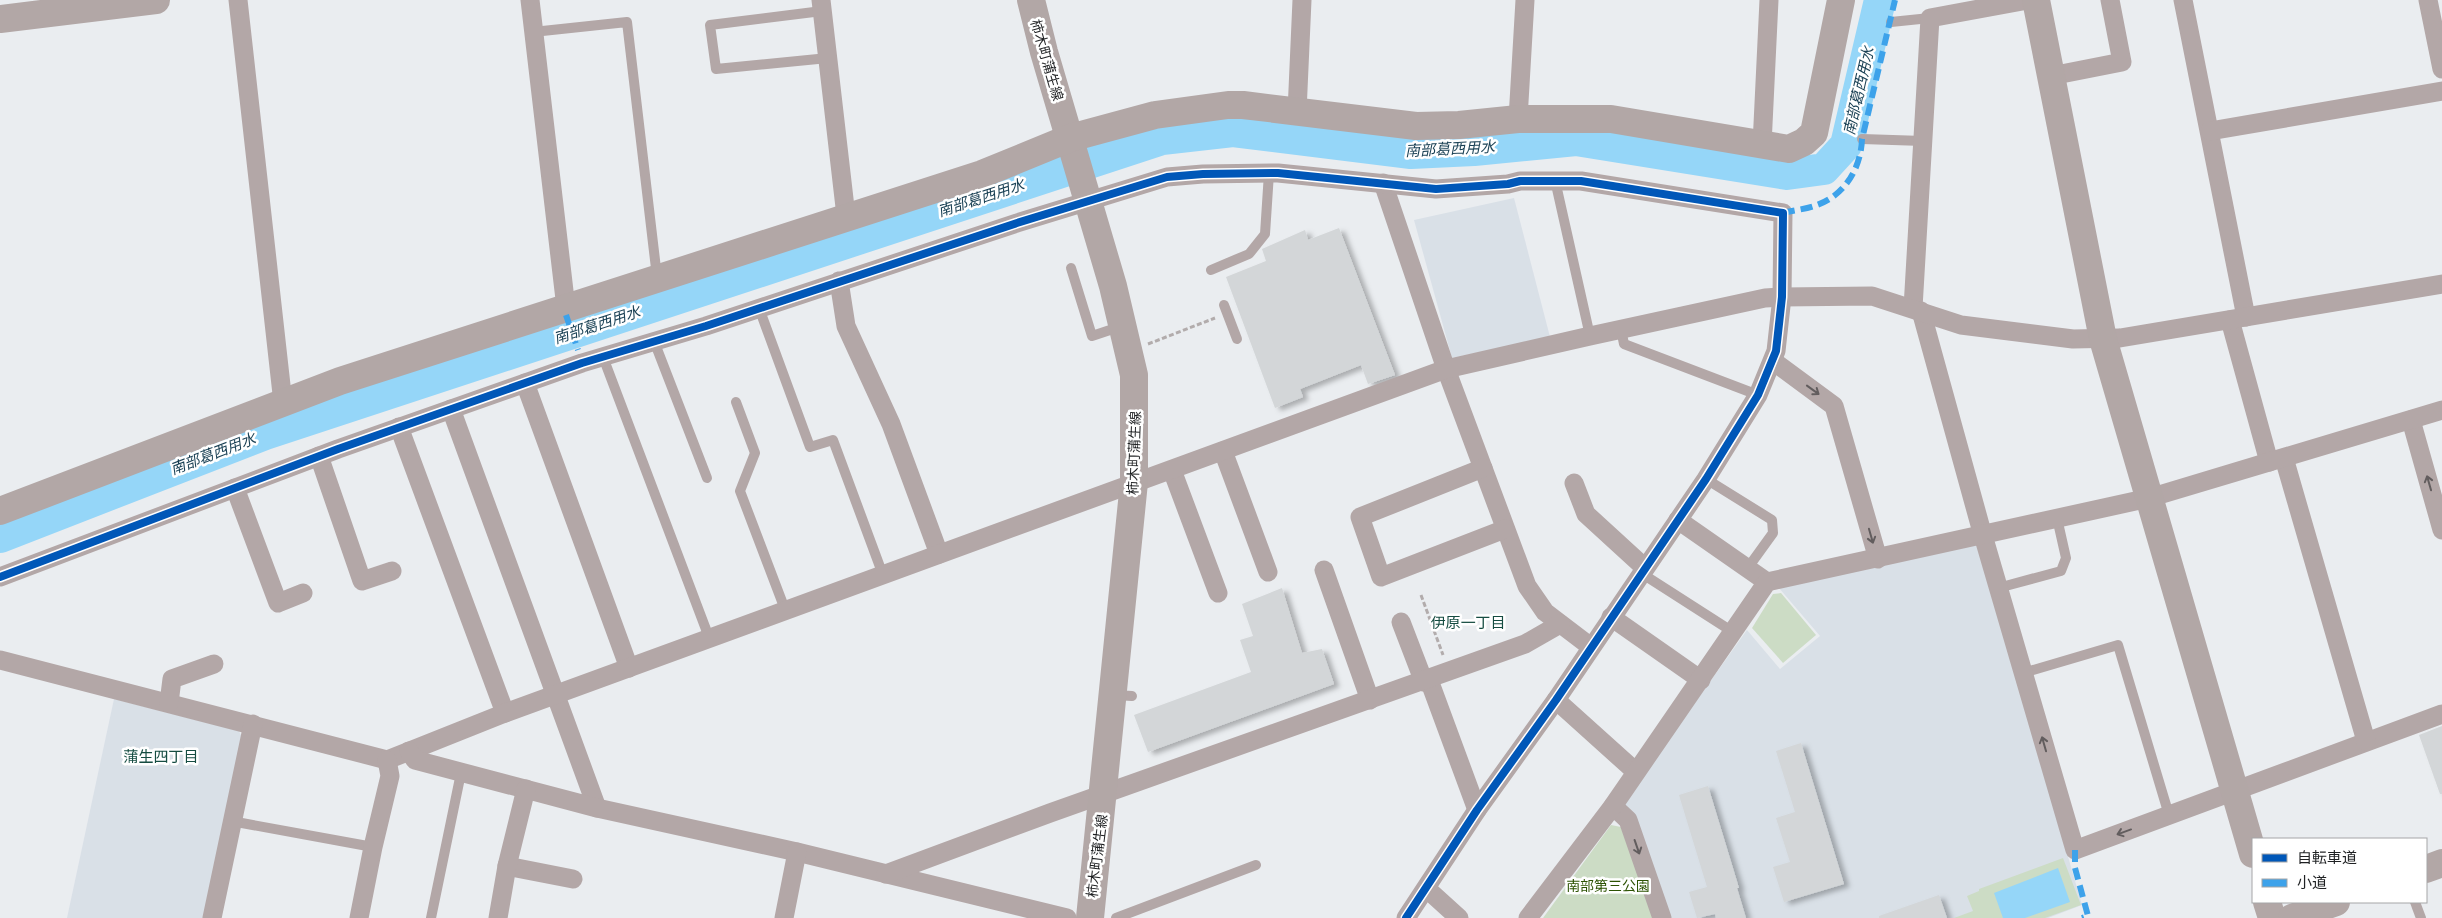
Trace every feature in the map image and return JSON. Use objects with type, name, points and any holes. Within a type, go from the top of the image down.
[{"type":"street","points":[[0,19],[156,0]]},
{"type":"street","points":[[238,0],[283,403]]},
{"type":"street","points":[[530,0],[566,308]]},
{"type":"street","name":"柿木町蒲生線","points":[[1031,0],[1044,52],[1123,326],[1134,375],[1134,482],[1122,695],[1104,793],[1090,918]]},
{"type":"street","points":[[1297,112],[1302,0]]},
{"type":"street","points":[[1518,119],[1525,0]]},
{"type":"street","points":[[1762,145],[1769,0]]},
{"type":"street","points":[[0,508],[340,381],[846,216],[982,174],[1071,142],[1155,115],[1228,105],[1416,126],[1459,125],[1518,119],[1611,119],[1790,149],[1804,142],[1814,133],[1841,0]]},
{"type":"street","points":[[2028,0],[1930,18],[1923,141],[1917,310],[2075,850],[2442,714]]},
{"type":"street","points":[[2036,0],[2103,339],[2252,850]]},
{"type":"street","points":[[2051,76],[2122,62],[2110,0]]},
{"type":"street","points":[[2183,0],[2210,131],[2238,318],[2277,460],[2366,741]]},
{"type":"street","points":[[2428,0],[2442,69]]},
{"type":"street","points":[[821,5],[846,216]]},
{"type":"street","points":[[2210,131],[2442,91]]},
{"type":"street","points":[[0,577],[319,456],[525,383],[839,282],[1087,198],[1167,177],[1269,173],[1436,189],[1508,184],[1520,181],[1581,181],[1783,212],[1782,297],[1774,361],[1758,395],[1706,479],[1406,918]]},
{"type":"street","points":[[1383,183],[1446,369],[1527,586],[1545,612],[1591,647]]},
{"type":"street","points":[[839,282],[846,326],[891,424],[939,554]]},
{"type":"street","points":[[0,660],[387,760],[505,713],[710,640],[1134,482],[1223,451],[1311,424],[1382,397],[1446,369],[1765,298],[1872,296],[1961,325],[2046,337],[2103,339],[2442,284]]},
{"type":"street","points":[[1774,361],[1834,406],[1878,559]]},
{"type":"street","points":[[525,383],[629,668]]},
{"type":"street","points":[[451,410],[597,808]]},
{"type":"street","points":[[1528,918],[1613,806],[1767,582],[2149,498],[2442,410]]},
{"type":"street","points":[[2411,420],[2442,530]]},
{"type":"street","points":[[399,427],[505,713]]},
{"type":"street","points":[[1223,451],[1268,572]]},
{"type":"street","points":[[319,456],[362,581],[392,571]]},
{"type":"street","points":[[1483,468],[1360,517],[1382,577],[1505,529]]},
{"type":"street","points":[[1172,470],[1218,593]]},
{"type":"street","points":[[1574,483],[1586,514],[1643,570]]},
{"type":"street","points":[[235,488],[278,603],[303,593]]},
{"type":"street","points":[[1678,520],[1767,582]]},
{"type":"street","points":[[1324,570],[1370,700]]},
{"type":"street","points":[[1611,617],[1700,680]]},
{"type":"street","points":[[1401,622],[1478,810]]},
{"type":"street","points":[[886,874],[1104,793],[1426,681],[1525,644],[1560,624]]},
{"type":"street","points":[[170,703],[172,679],[214,664]]},
{"type":"street","points":[[1556,700],[1636,772]]},
{"type":"street","points":[[212,918],[253,724]]},
{"type":"street","points":[[409,751],[415,760],[597,808],[797,852],[1067,918]]},
{"type":"street","points":[[359,918],[372,847],[390,776],[387,760]]},
{"type":"street","points":[[498,918],[507,866],[526,789]]},
{"type":"street","points":[[1613,806],[1628,820],[1662,918]]},
{"type":"street","points":[[784,918],[797,852]]},
{"type":"street","points":[[2427,869],[2442,863]]},
{"type":"street","points":[[507,866],[573,879]]},
{"type":"street","points":[[1427,889],[1459,918]]},
{"type":"street","points":[[2267,903],[2272,918]]},
{"type":"street","points":[[2292,918],[2333,903]]},
{"type":"lane","points":[[821,5],[710,25],[716,69],[828,58]]},
{"type":"lane","points":[[1890,22],[1930,18]]},
{"type":"lane","points":[[533,32],[627,22],[657,278]]},
{"type":"lane","points":[[1862,139],[1923,141]]},
{"type":"lane","points":[[1211,270],[1249,254],[1265,234],[1269,173]]},
{"type":"lane","points":[[1555,180],[1590,336]]},
{"type":"lane","points":[[1071,268],[1092,336],[1123,326]]},
{"type":"lane","points":[[1224,305],[1237,339]]},
{"type":"lane","points":[[759,308],[810,447],[833,440],[883,575]]},
{"type":"lane","points":[[1621,329],[1624,344],[1758,395]]},
{"type":"lane","points":[[654,341],[707,478]]},
{"type":"lane","points":[[603,357],[710,640]]},
{"type":"lane","points":[[736,402],[755,453],[740,491],[786,612]]},
{"type":"lane","points":[[1706,479],[1772,520],[1774,533],[1747,569]]},
{"type":"lane","points":[[1998,588],[2061,571],[2066,558],[2057,518]]},
{"type":"lane","points":[[1643,570],[1733,632]]},
{"type":"lane","points":[[2023,673],[2118,645],[2169,815]]},
{"type":"lane","points":[[431,918],[461,773]]},
{"type":"lane","points":[[231,821],[372,847]]},
{"type":"lane","points":[[1116,918],[1256,865]]},
{"type":"lane","points":[[2415,903],[2421,918]]},
{"type":"path","points":[[1140,347],[1219,317]]},
{"type":"path","points":[[1421,595],[1450,672]]},
{"type":"shaded area","points":[[1514,198],[1550,337],[1452,358],[1414,220]]},
{"type":"shaded area","points":[[1978,544],[2082,905],[2048,918],[1670,918],[1621,806],[1747,630],[1780,669],[1820,636],[1779,588]]},
{"type":"shaded area","points":[[114,699],[239,731],[245,744],[207,918],[67,918]]},
{"type":"green space","points":[[1781,593],[1816,635],[1783,663],[1752,628],[1773,594]]},
{"type":"green space","name":"南部第三公園","points":[[1611,825],[1621,827],[1653,918],[1543,918]]},
{"type":"green space","points":[[2063,858],[2081,905],[2045,918],[1954,918],[1973,911],[1967,896],[1979,891],[1979,889]]},
{"type":"water","points":[[2058,868],[2070,902],[2025,918],[2003,918],[1994,893]]},
{"type":"building","points":[[1339,228],[1395,375],[1368,384],[1361,365],[1300,389],[1303,397],[1275,408],[1226,277],[1266,261],[1262,249],[1305,230],[1308,240]]},
{"type":"building","points":[[1282,588],[1302,653],[1322,649],[1334,684],[1148,752],[1134,715],[1251,672],[1240,640],[1253,636],[1242,604]]},
{"type":"building","points":[[2442,726],[2442,794],[2440,794],[2419,735]]},
{"type":"building","points":[[1801,743],[1844,884],[1784,902],[1773,867],[1790,862],[1776,818],[1795,812],[1776,751]]},
{"type":"building","points":[[1708,786],[1739,888],[1737,888],[1746,918],[1716,918],[1715,914],[1697,918],[1689,892],[1707,887],[1679,795]]},
{"type":"building","points":[[1939,895],[1947,918],[1879,918],[1879,916]]},
{"type":"waterway","name":"南部葛西用水","points":[[0,537],[265,434],[1162,139],[1233,131],[1411,153],[1474,150],[1576,140],[1787,174],[1824,169],[1846,145],[1880,0]]},
{"type":"marked path","points":[[1783,213],[1813,206],[1836,195],[1855,170],[1895,0]]},
{"type":"marked path","points":[[566,315],[578,350]]},
{"type":"marked path","points":[[2075,850],[2075,868],[2088,916],[2082,918]]},
{"type":"cycle path","points":[[0,577],[338,449],[582,363],[706,326],[1017,223],[1167,177],[1203,174],[1278,173],[1436,189],[1508,184],[1520,181],[1581,181],[1783,213],[1782,297],[1776,351],[1758,395],[1706,479],[1556,700],[1477,810],[1406,918]]},
{"type":"district","name":"伊原一丁目","points":[[1468,623]]},
{"type":"district","name":"蒲生四丁目","points":[[161,757]]}]
